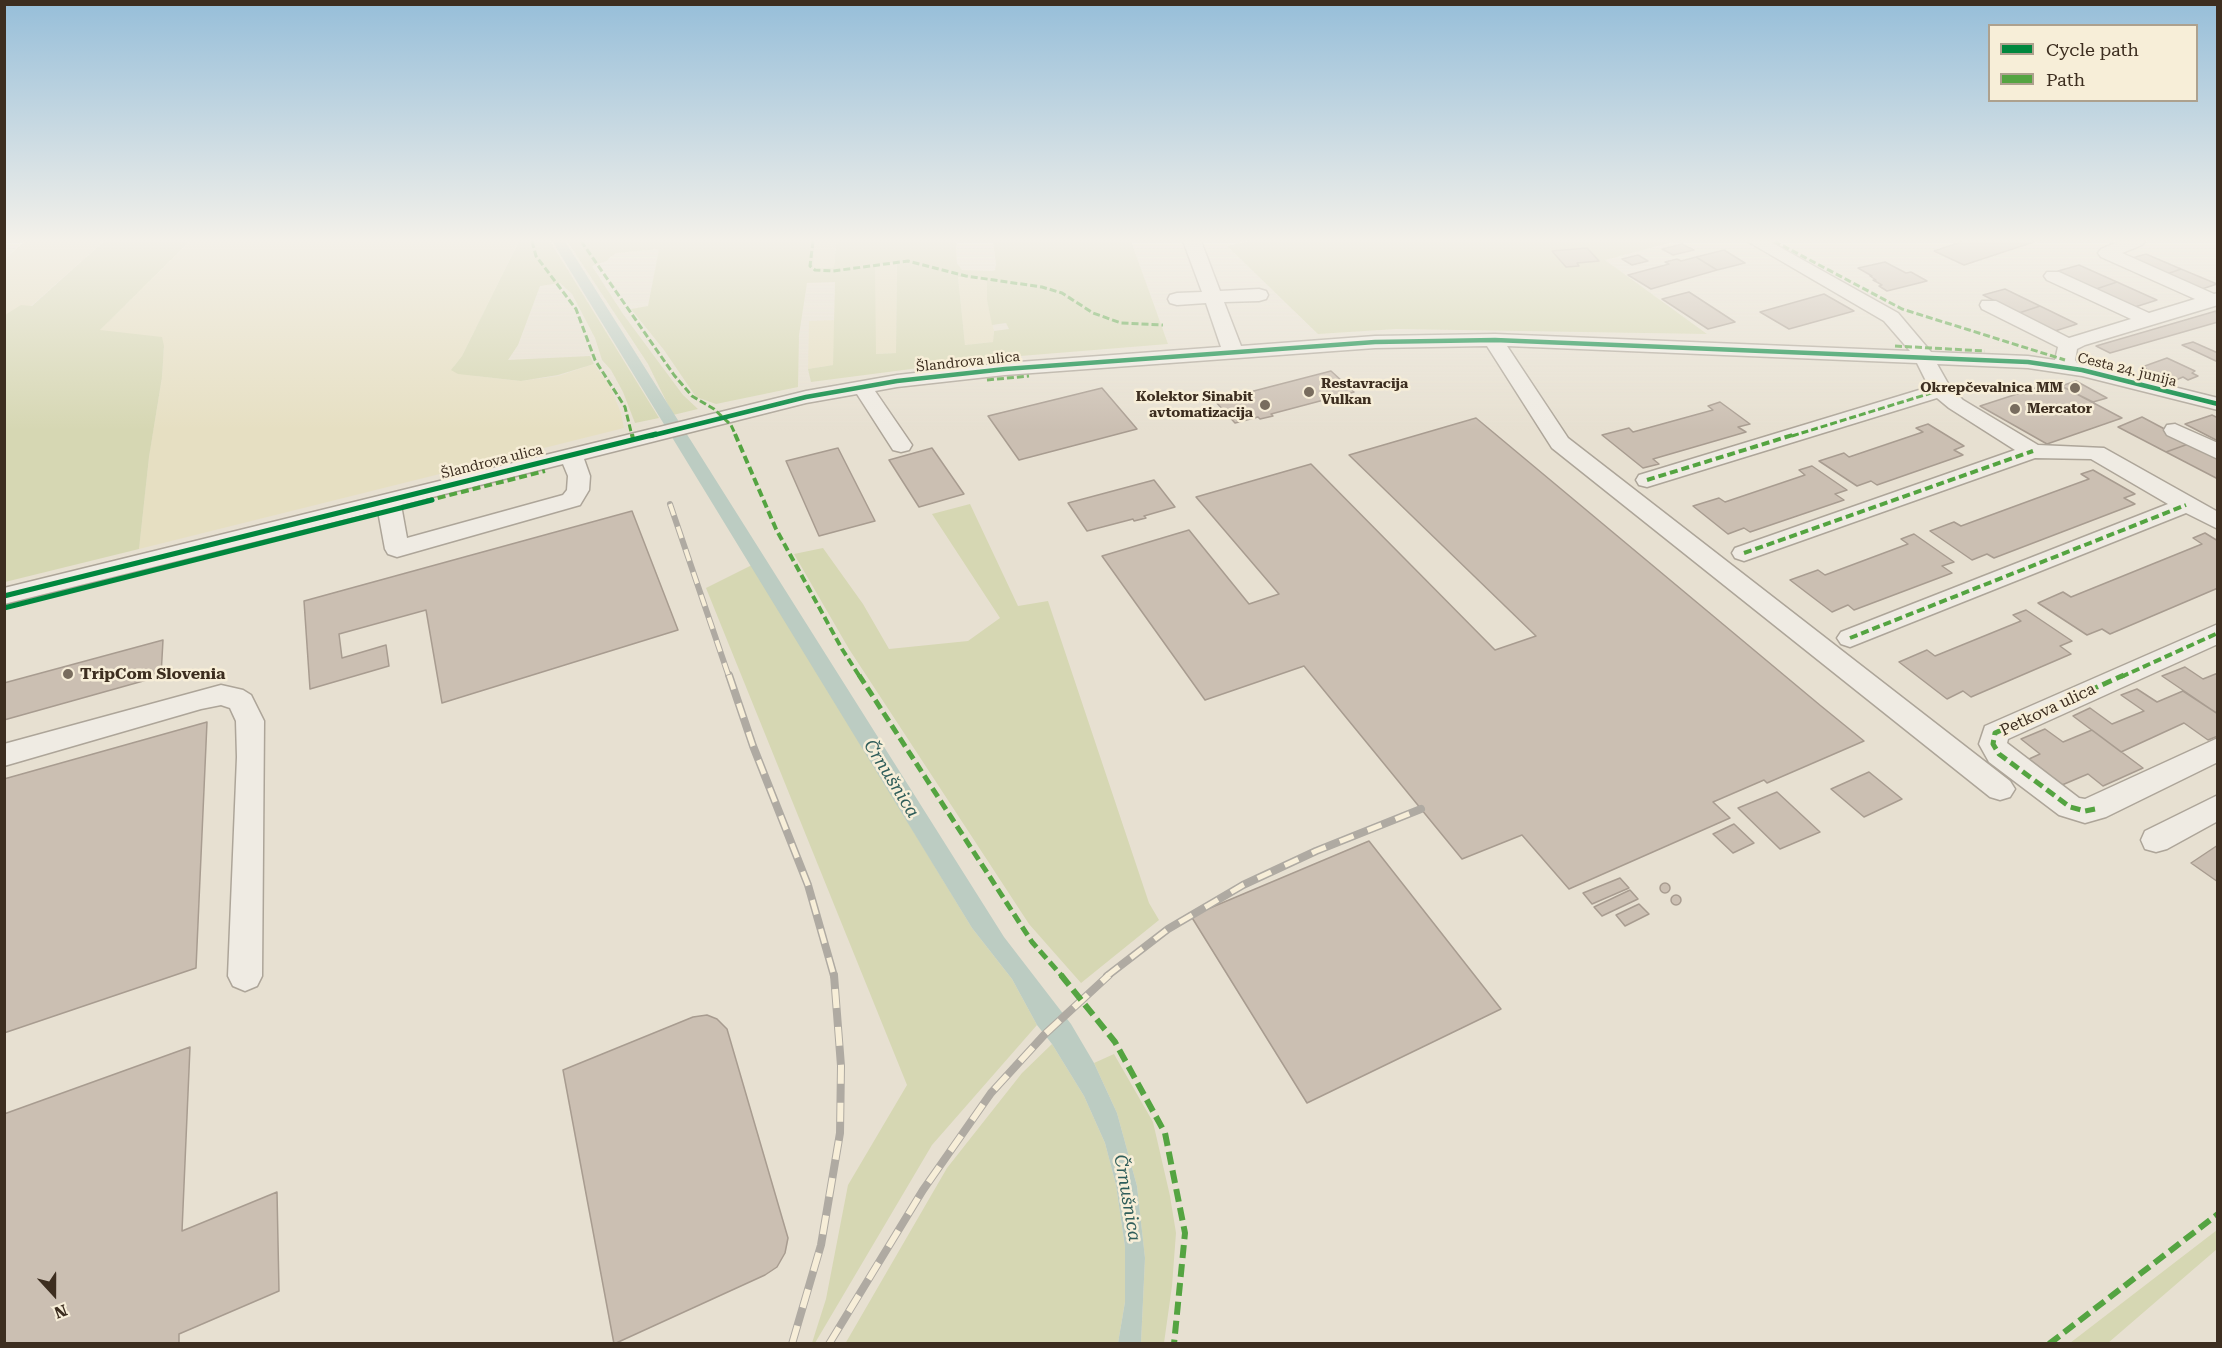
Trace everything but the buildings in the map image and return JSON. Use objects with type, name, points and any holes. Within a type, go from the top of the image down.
[{"type":"street","points":[[1215,304],[1233,352]]},
{"type":"street","points":[[1870,304],[1883,311],[1909,335],[1941,390],[1956,404],[2033,450]]},
{"type":"street","points":[[2113,304],[2149,321]]},
{"type":"street","name":"Cesta 24. junija","points":[[2068,368],[2066,360],[2069,345],[2203,304]]},
{"type":"street","points":[[1989,305],[2069,345]]},
{"type":"street","points":[[1367,322],[1375,342]]},
{"type":"street","points":[[1495,340],[1518,381],[1560,443],[2000,789]]},
{"type":"street","name":"Šlandrova ulica","points":[[4,596],[806,397],[862,387],[1005,369],[1375,342],[1495,340],[1959,358]]},
{"type":"street","name":"Cesta 24. junija","points":[[1959,358],[2028,362],[2068,368],[2217,404]]},
{"type":"street","points":[[862,387],[901,445]]},
{"type":"street","points":[[1647,480],[1941,390]]},
{"type":"street","points":[[2175,430],[2217,452]]},
{"type":"street","points":[[1744,553],[2033,450],[2096,453],[2217,522]]},
{"type":"street","points":[[388,500],[397,549],[572,500],[578,490],[579,476],[571,454]]},
{"type":"street","points":[[1850,638],[2186,505]]},
{"type":"street","name":"Petkova ulica","points":[[2217,633],[1995,733],[1993,744],[1999,754],[2070,807],[2085,811],[2095,809],[2217,749]]},
{"type":"street","points":[[4,755],[201,699],[221,695],[233,697],[241,702],[250,721],[251,757],[245,976]]},
{"type":"street","points":[[2156,840],[2217,807]]},
{"type":"shaded area","points":[[5,304],[33,304],[31,306],[5,315]]},
{"type":"shaded area","points":[[126,304],[488,304],[462,356],[454,366],[476,376],[521,381],[558,376],[594,364],[610,386],[621,413],[624,428],[139,549],[149,457],[162,377],[164,346],[99,331]]},
{"type":"shaded area","points":[[875,304],[897,304],[896,353],[875,354]]},
{"type":"shaded area","points":[[961,304],[988,304],[994,331],[993,342],[965,345]]},
{"type":"shaded area","points":[[835,320],[833,365],[808,369],[809,321]]},
{"type":"green space","points":[[34,304],[126,304],[100,330],[162,337],[164,346],[162,377],[149,457],[139,549],[5,582],[5,315],[21,305],[32,306]]},
{"type":"green space","points":[[488,304],[533,304],[518,345],[508,360],[590,356],[594,364],[558,375],[521,381],[458,374],[451,370],[462,356]]},
{"type":"green space","points":[[577,304],[589,304],[659,418],[635,423],[623,392],[611,370],[602,360],[595,338]]},
{"type":"green space","points":[[608,304],[616,304],[683,395],[698,409],[673,415],[648,364]]},
{"type":"green space","points":[[648,304],[804,304],[799,335],[798,387],[716,404],[696,397],[664,350],[631,309],[648,306]]},
{"type":"green space","points":[[834,304],[875,304],[876,354],[896,353],[897,304],[961,304],[965,345],[993,342],[994,331],[1009,329],[1006,323],[992,325],[988,304],[1154,304],[1168,344],[996,358],[811,382],[808,369],[833,365]]},
{"type":"green space","points":[[1287,304],[1666,304],[1707,334],[1396,329],[1318,334]]},
{"type":"green space","points":[[970,504],[1018,606],[1048,601],[1149,903],[1159,920],[1081,983],[1029,924],[849,649],[794,554],[823,548],[863,604],[889,649],[968,641],[1000,618],[932,514]]},
{"type":"green space","points":[[752,565],[972,928],[1012,979],[1037,1025],[932,1145],[815,1343],[812,1343],[826,1299],[848,1185],[907,1085],[706,588]]},
{"type":"green space","points":[[1052,1044],[1084,1096],[1105,1143],[1116,1185],[1125,1247],[1125,1302],[1118,1343],[845,1344],[947,1168],[1022,1073]]},
{"type":"green space","points":[[1114,1054],[1153,1122],[1170,1196],[1176,1233],[1164,1343],[1141,1343],[1145,1258],[1137,1186],[1117,1113],[1094,1063]]},
{"type":"green space","points":[[2217,1230],[2217,1249],[2108,1343],[2070,1343]]},
{"type":"water","name":"Črnušnica","points":[[590,304],[605,304],[1004,937],[1071,1024],[1094,1063],[1117,1113],[1137,1186],[1145,1258],[1141,1343],[1118,1343],[1125,1302],[1125,1247],[1116,1185],[1105,1143],[1084,1096],[1052,1044],[1037,1025],[1012,979],[972,928]]},
{"type":"railway","points":[[670,504],[729,677]]},
{"type":"railway","points":[[729,675],[753,746],[808,885],[834,976]]},
{"type":"railway","points":[[1107,976],[1168,929],[1243,885],[1316,851],[1421,809]]},
{"type":"railway","points":[[792,1344],[821,1245],[840,1133],[841,1066],[834,975]]},
{"type":"railway","points":[[829,1344],[923,1190],[991,1093],[1045,1034],[1109,975]]},
{"type":"marked path","points":[[572,304],[595,360],[625,407],[633,439]]},
{"type":"marked path","points":[[623,304],[656,346],[674,375],[692,396],[714,409],[731,425],[776,529],[842,649],[1032,942],[1082,999],[1115,1042],[1165,1133],[1185,1233],[1174,1344]]},
{"type":"marked path","points":[[1079,304],[1093,313],[1121,323],[1163,325]]},
{"type":"marked path","points":[[1892,304],[1902,309],[2065,360]]},
{"type":"marked path","points":[[1895,346],[1985,351]]},
{"type":"marked path","points":[[987,380],[1029,376]]},
{"type":"marked path","points":[[1647,480],[1941,390]]},
{"type":"marked path","points":[[1744,553],[2033,451]]},
{"type":"marked path","points":[[426,501],[545,471]]},
{"type":"marked path","points":[[1850,638],[2186,505]]},
{"type":"marked path","points":[[2095,809],[2085,811],[2070,807],[1999,754],[1993,744],[1995,733],[2218,633]]},
{"type":"marked path","points":[[2049,1344],[2218,1214]]},
{"type":"cycle path","points":[[4,596],[806,397],[897,381],[1005,369],[1375,342],[1495,340],[2028,362],[2082,370],[2218,404]]},
{"type":"cycle path","points":[[4,608],[432,500]]},
{"type":"place","name":"Okrepčevalnica MM","points":[[2075,388]]},
{"type":"place","name":"Restavracija Vulkan","points":[[1309,392]]},
{"type":"place","name":"Kolektor Sinabit avtomatizacija","points":[[1265,405]]},
{"type":"place","name":"Mercator","points":[[2015,409]]},
{"type":"place","name":"TripCom Slovenia","points":[[68,674]]}]
